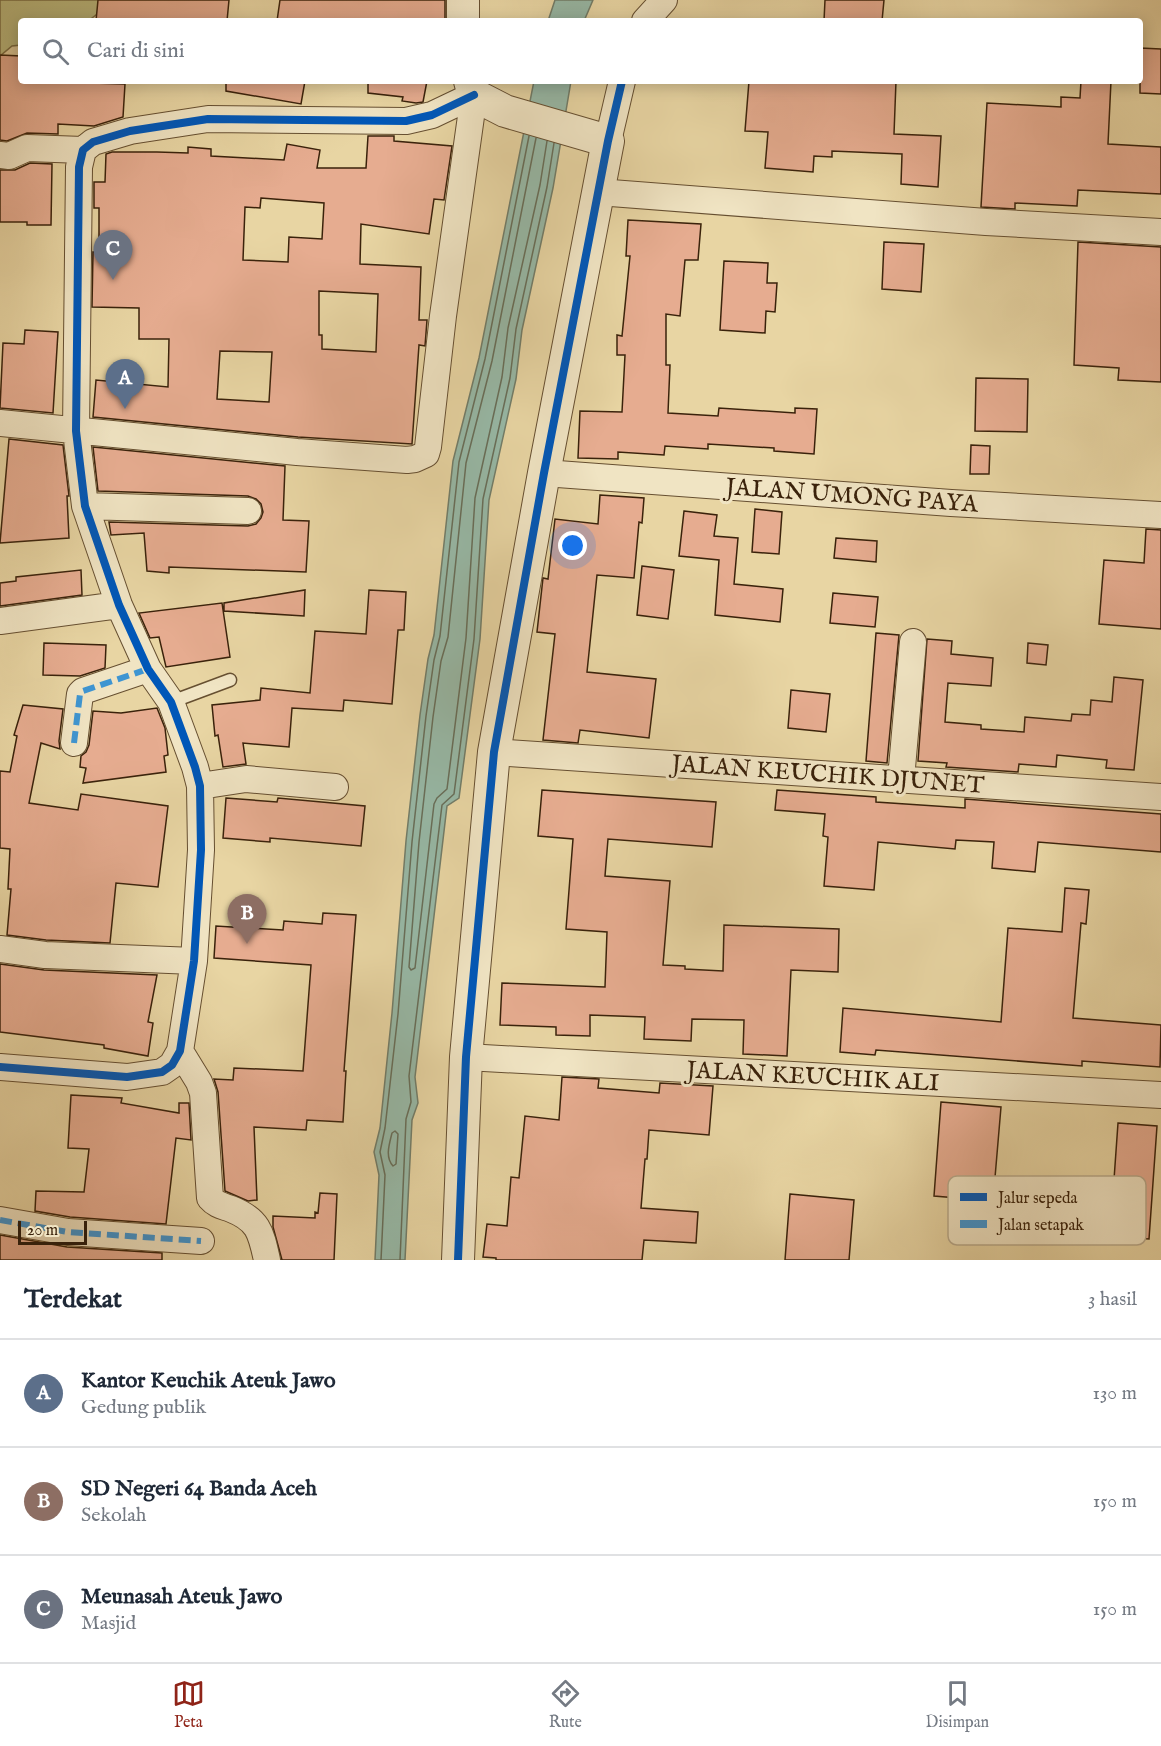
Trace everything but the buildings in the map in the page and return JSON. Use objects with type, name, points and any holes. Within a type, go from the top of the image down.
[{"type":"street","points":[[463,0],[463,18]]},
{"type":"street","points":[[647,18],[664,0]]},
{"type":"street","points":[[458,1260],[466,1058],[494,752],[598,192],[598,138],[621,84]]},
{"type":"street","points":[[472,88],[505,111],[598,138]]},
{"type":"street","points":[[0,1067],[127,1077],[162,1072],[172,1065],[180,1051],[194,961],[201,850],[200,786],[195,766],[171,702],[148,669],[119,605],[84,506],[76,431],[79,167],[83,150],[93,142],[130,131],[208,120],[406,121],[432,115],[472,88]]},
{"type":"street","points":[[0,423],[297,452],[407,460],[426,454],[472,88]]},
{"type":"street","points":[[0,155],[9,156],[27,148],[83,150]]},
{"type":"street","points":[[598,192],[986,222],[1161,232]]},
{"type":"street","name":"JALAN UMONG PAYA","points":[[544,473],[951,503],[1161,514]]},
{"type":"street","points":[[84,506],[248,511]]},
{"type":"street","points":[[0,621],[119,605]]},
{"type":"street","points":[[901,778],[913,642]]},
{"type":"street","points":[[74,743],[83,691],[148,669]]},
{"type":"street","name":"JALAN KEUCHIK DJUNET","points":[[494,752],[1161,797]]},
{"type":"street","points":[[200,786],[246,778],[335,787]]},
{"type":"street","points":[[0,949],[45,955],[194,961]]},
{"type":"street","points":[[180,1051],[203,1093],[210,1198],[218,1204],[245,1214],[255,1222],[261,1233],[267,1260]]},
{"type":"street","name":"JALAN KEUCHIK ALI","points":[[466,1058],[1161,1095]]},
{"type":"street","points":[[0,1220],[68,1232],[201,1241]]},
{"type":"lane","points":[[171,702],[230,680]]},
{"type":"green space","points":[[0,0],[186,0],[100,12],[92,18],[18,18],[18,45],[12,46],[0,56]]},
{"type":"water","points":[[555,0],[593,0],[585,18],[549,18]]},
{"type":"water","points":[[533,84],[570,84],[553,188],[522,330],[516,379],[489,500],[480,639],[459,798],[447,806],[415,1077],[418,1103],[412,1120],[405,1260],[375,1260],[379,1175],[374,1152],[380,1128],[420,715],[434,635],[453,461],[479,358]]},
{"type":"marked path","points":[[74,743],[80,694],[148,669]]},
{"type":"marked path","points":[[0,1220],[68,1232],[201,1241]]},
{"type":"cycle path","points":[[458,1260],[466,1057],[494,752],[544,473],[608,141],[621,84]]},
{"type":"cycle path","points":[[0,1067],[127,1077],[162,1072],[172,1065],[180,1051],[194,961],[201,850],[200,786],[171,702],[148,669],[119,605],[85,506],[76,431],[79,167],[83,150],[93,142],[130,131],[208,119],[406,121],[432,115],[474,95]]},
{"type":"place","name":"Meunasah Ateuk Jawo","points":[[113,280]]},
{"type":"place","name":"Kantor Keuchik Ateuk Jawo","points":[[125,409]]},
{"type":"place","name":"SD Negeri 64 Banda Aceh","points":[[247,944]]}]
